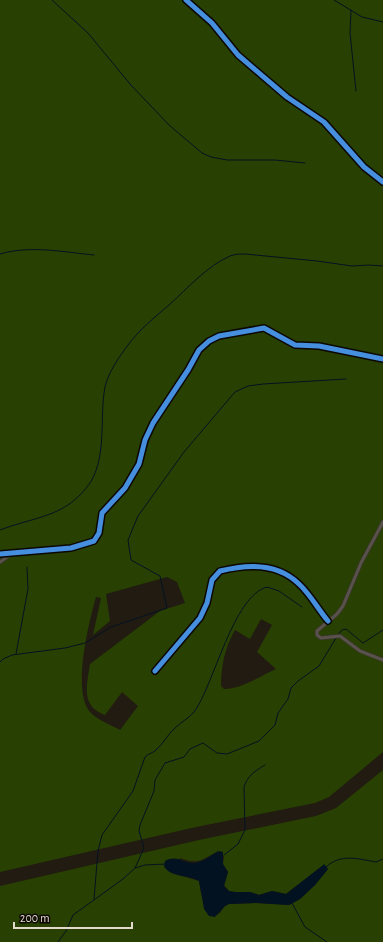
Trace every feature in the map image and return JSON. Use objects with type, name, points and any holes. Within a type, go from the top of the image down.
[{"type":"street","points":[[186,0],[212,23],[238,55],[287,97],[324,122],[364,167],[383,182]]},
{"type":"street","points":[[0,554],[10,555],[30,551],[71,548],[94,541],[99,532],[102,513],[125,488],[139,464],[147,435],[153,423],[188,370],[199,350],[219,336],[264,328],[295,345],[319,346],[383,359]]},
{"type":"street","points":[[383,522],[361,563],[344,606],[317,631],[318,637],[326,638],[340,636],[360,651],[383,660]]},
{"type":"street","points":[[0,562],[10,555]]},
{"type":"street","points":[[155,671],[200,618],[207,602],[212,580],[220,571],[255,566],[285,573],[303,587],[328,621]]},
{"type":"green space","points":[[0,0],[383,0],[383,752],[329,797],[315,803],[196,827],[0,872]],"holes":[[[167,577],[177,582],[185,603],[160,611],[90,664],[87,694],[88,700],[97,711],[105,715],[122,692],[138,706],[120,730],[91,713],[85,703],[82,690],[83,657],[89,623],[96,597],[101,598],[93,635],[110,621],[106,594]],[[261,619],[272,625],[257,652],[276,669],[244,685],[224,689],[221,686],[223,664],[226,650],[235,630],[250,639]]]},
{"type":"green space","points":[[383,770],[383,942],[0,942],[0,886],[199,840],[316,816],[336,808]],"holes":[[[218,851],[224,856],[223,864],[228,872],[224,885],[229,891],[235,892],[250,892],[259,895],[272,891],[286,894],[322,866],[328,869],[315,885],[300,899],[289,905],[256,903],[229,904],[225,906],[219,914],[201,893],[199,881],[172,873],[180,858],[196,861],[204,859]]]},
{"type":"water","points":[[219,851],[223,852],[223,864],[228,872],[224,886],[229,891],[235,892],[250,892],[259,895],[272,891],[286,894],[324,864],[328,869],[315,885],[300,899],[289,905],[256,903],[229,904],[225,906],[215,917],[209,916],[204,909],[199,881],[170,872],[164,866],[165,861],[169,859],[196,863]]},
{"type":"waterway","points":[[52,0],[88,33],[130,84],[169,125],[202,153],[211,157],[227,160],[275,160],[305,163]]},
{"type":"waterway","points":[[334,0],[362,17],[383,22]]},
{"type":"waterway","points":[[351,10],[350,33],[356,91]]},
{"type":"waterway","points":[[0,254],[11,251],[35,250],[94,255]]},
{"type":"waterway","points":[[0,530],[58,511],[78,497],[87,487],[94,477],[98,465],[102,439],[103,399],[105,387],[114,365],[132,339],[213,265],[230,256],[245,254],[352,266],[383,266]]},
{"type":"waterway","points":[[0,662],[12,655],[65,648],[85,643],[111,627],[167,608],[160,576],[131,560],[128,540],[138,516],[184,452],[235,392],[248,386],[346,379]]},
{"type":"waterway","points":[[16,654],[28,589],[27,567]]},
{"type":"waterway","points":[[94,899],[98,851],[102,835],[133,791],[145,757],[155,751],[172,730],[194,712],[209,682],[234,623],[244,607],[255,594],[267,587],[279,591],[302,607]]},
{"type":"waterway","points":[[337,636],[342,630],[346,629],[363,643],[383,630]]},
{"type":"waterway","points":[[58,942],[66,931],[73,915],[123,879],[135,868],[144,848],[139,831],[140,825],[154,791],[155,780],[165,763],[184,757],[190,749],[203,743],[217,753],[227,754],[259,741],[275,725],[278,713],[288,699],[291,688],[319,666],[336,638]]},
{"type":"waterway","points":[[224,855],[238,844],[245,830],[244,787],[252,774],[265,765]]},
{"type":"waterway","points":[[326,867],[344,858],[376,862],[383,859]]},
{"type":"waterway","points":[[135,868],[145,865],[166,864]]},
{"type":"waterway","points":[[292,903],[305,927],[327,942]]},
{"type":"cycle path","points":[[186,0],[212,23],[238,55],[287,97],[324,122],[364,167],[383,182]]},
{"type":"cycle path","points":[[0,554],[71,548],[94,541],[99,533],[102,513],[125,488],[139,464],[145,440],[153,423],[188,370],[199,350],[209,341],[219,336],[264,328],[295,345],[319,346],[383,359]]},
{"type":"cycle path","points":[[155,671],[200,618],[207,603],[212,580],[220,571],[251,566],[282,572],[291,577],[303,588],[328,621]]}]
